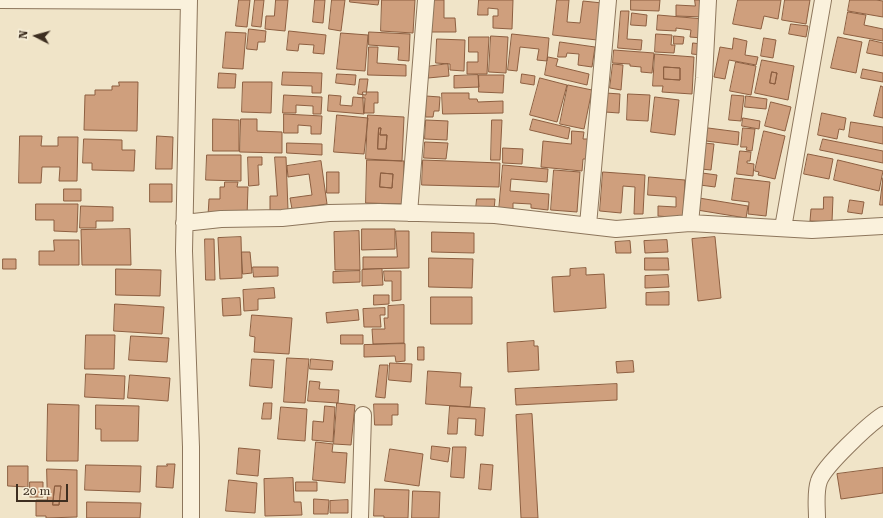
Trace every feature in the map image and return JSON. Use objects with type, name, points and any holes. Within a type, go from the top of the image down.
[{"type":"street","points":[[0,0],[189,1],[184,252],[191,448],[191,518]]},
{"type":"street","points":[[409,213],[426,0]]},
{"type":"street","points":[[588,225],[608,0]]},
{"type":"street","points":[[690,223],[704,78],[708,0]]},
{"type":"street","points":[[783,228],[823,0]]},
{"type":"street","points":[[184,222],[221,219],[282,218],[329,213],[379,212],[495,215],[588,225],[616,230],[690,223],[812,230],[883,226]]},
{"type":"street","points":[[360,518],[363,415]]},
{"type":"street","points":[[817,518],[817,495],[819,481],[831,463],[883,415]]},
{"type":"building","points":[[239,0],[250,0],[247,27],[236,26]]},
{"type":"building","points":[[255,0],[264,0],[261,27],[252,26]]},
{"type":"building","points":[[276,0],[288,0],[285,31],[265,29],[266,16],[274,16]]},
{"type":"building","points":[[315,0],[325,0],[323,23],[313,22]]},
{"type":"building","points":[[332,0],[345,0],[341,31],[329,29]]},
{"type":"building","points":[[350,0],[379,0],[378,5],[350,2]]},
{"type":"building","points":[[382,0],[415,0],[413,33],[381,31]]},
{"type":"building","points":[[431,0],[444,0],[444,18],[455,18],[456,32],[431,32]]},
{"type":"building","points":[[479,0],[513,0],[512,29],[493,28],[493,16],[498,16],[498,9],[488,8],[488,15],[478,15]]},
{"type":"building","points":[[557,0],[569,0],[567,22],[580,23],[583,1],[602,3],[597,40],[553,35]]},
{"type":"building","points":[[631,0],[660,0],[659,11],[631,10]]},
{"type":"building","points":[[695,0],[705,0],[704,17],[676,16],[676,5],[695,6]]},
{"type":"building","points":[[738,0],[781,0],[778,19],[764,16],[761,29],[733,24]]},
{"type":"building","points":[[785,0],[810,0],[806,24],[782,20]]},
{"type":"building","points":[[850,0],[883,1],[883,17],[848,11]]},
{"type":"building","points":[[621,11],[629,11],[627,39],[642,40],[641,50],[618,48]]},
{"type":"building","points":[[848,12],[866,15],[864,25],[883,29],[883,41],[844,34]]},
{"type":"building","points":[[632,13],[647,15],[646,26],[631,25]]},
{"type":"building","points":[[658,15],[704,19],[702,38],[690,37],[691,30],[676,28],[676,31],[657,30]]},
{"type":"building","points":[[791,24],[808,26],[806,37],[789,34]]},
{"type":"building","points":[[249,29],[266,31],[265,42],[258,42],[257,50],[247,49]]},
{"type":"building","points":[[289,31],[326,35],[324,54],[313,53],[314,45],[299,44],[298,51],[287,50]]},
{"type":"building","points":[[226,32],[246,33],[243,69],[223,68]]},
{"type":"building","points":[[369,32],[410,34],[409,61],[398,60],[399,47],[369,45]]},
{"type":"building","points":[[341,33],[368,35],[365,71],[337,69]]},
{"type":"building","points":[[512,34],[549,38],[547,61],[537,60],[539,49],[520,47],[517,71],[508,70]]},
{"type":"building","points":[[656,34],[672,35],[671,45],[675,45],[674,53],[655,52]]},
{"type":"building","points":[[491,36],[508,37],[506,73],[489,72]]},
{"type":"building","points":[[674,36],[684,37],[683,44],[674,44]]},
{"type":"building","points":[[469,37],[489,37],[487,74],[467,74],[467,62],[478,62],[478,52],[469,52]]},
{"type":"building","points":[[838,37],[862,42],[856,73],[831,68]]},
{"type":"building","points":[[734,38],[747,41],[745,55],[758,57],[756,65],[729,60],[725,79],[714,77],[720,47],[732,49]]},
{"type":"building","points":[[764,38],[776,40],[773,58],[761,56]]},
{"type":"building","points":[[437,39],[465,40],[464,71],[450,70],[450,64],[436,63]]},
{"type":"building","points":[[870,40],[883,43],[883,56],[867,53]]},
{"type":"building","points":[[560,42],[595,47],[592,67],[578,65],[579,54],[567,53],[566,57],[558,57]]},
{"type":"building","points":[[693,43],[701,44],[701,55],[692,54]]},
{"type":"building","points":[[369,47],[378,47],[377,63],[406,65],[406,76],[368,75]]},
{"type":"building","points":[[614,50],[654,53],[652,73],[641,72],[641,67],[630,66],[630,64],[613,63]]},
{"type":"building","points":[[655,54],[694,57],[692,94],[662,92],[663,86],[653,86]],"holes":[[[664,67],[680,68],[680,80],[664,79]]]},
{"type":"building","points":[[548,57],[558,59],[556,66],[589,74],[587,85],[545,75]]},
{"type":"building","points":[[762,60],[794,66],[788,100],[755,93]],"holes":[[[772,72],[777,73],[775,84],[770,83]]]},
{"type":"building","points":[[736,62],[756,66],[751,95],[730,91]]},
{"type":"building","points":[[448,64],[449,76],[428,78],[426,67]]},
{"type":"building","points":[[613,64],[623,65],[621,90],[610,88]]},
{"type":"building","points":[[664,67],[680,68],[680,80],[664,79]]},
{"type":"building","points":[[863,69],[883,73],[883,82],[861,78]]},
{"type":"building","points":[[283,72],[322,73],[321,93],[312,93],[312,86],[282,85]]},
{"type":"building","points":[[772,72],[777,73],[775,84],[770,83]]},
{"type":"building","points":[[219,73],[236,74],[235,88],[218,88]]},
{"type":"building","points":[[337,74],[356,75],[355,85],[336,83]]},
{"type":"building","points":[[522,74],[535,76],[534,85],[521,83]]},
{"type":"building","points":[[478,75],[479,87],[454,88],[454,76]]},
{"type":"building","points":[[479,75],[504,75],[503,93],[479,92]]},
{"type":"building","points":[[540,78],[567,85],[557,122],[530,115]]},
{"type":"building","points":[[360,79],[368,79],[366,95],[358,94]]},
{"type":"building","points":[[119,82],[138,82],[137,131],[84,130],[85,95],[95,95],[95,90],[112,90],[112,86],[119,86]]},
{"type":"building","points":[[243,82],[272,82],[271,113],[242,112]]},
{"type":"building","points":[[568,85],[592,90],[584,129],[560,124]]},
{"type":"building","points":[[881,86],[883,87],[883,118],[874,116]]},
{"type":"building","points":[[363,92],[378,92],[378,103],[374,103],[374,113],[364,113]]},
{"type":"building","points":[[442,93],[469,93],[469,99],[477,99],[478,102],[503,101],[503,113],[443,114]]},
{"type":"building","points":[[606,93],[620,94],[619,113],[605,112]]},
{"type":"building","points":[[628,94],[650,95],[648,121],[627,120]]},
{"type":"building","points":[[284,95],[322,97],[321,114],[313,114],[313,106],[296,105],[296,113],[283,113]]},
{"type":"building","points":[[329,95],[341,96],[340,105],[352,106],[353,97],[365,98],[364,114],[328,111]]},
{"type":"building","points":[[732,95],[744,96],[741,121],[729,120]]},
{"type":"building","points":[[426,96],[440,97],[439,111],[434,111],[433,117],[426,117]]},
{"type":"building","points":[[746,96],[767,99],[766,109],[745,107]]},
{"type":"building","points":[[655,97],[679,100],[675,135],[651,132]]},
{"type":"building","points":[[771,102],[791,107],[785,131],[765,126]]},
{"type":"building","points":[[822,113],[846,118],[844,130],[839,129],[837,139],[818,135]]},
{"type":"building","points":[[284,114],[322,116],[321,134],[311,134],[311,126],[298,125],[298,133],[284,133]]},
{"type":"building","points":[[337,115],[368,118],[364,154],[334,152]]},
{"type":"building","points":[[368,115],[404,117],[402,161],[366,159]],"holes":[[[379,128],[381,128],[380,135],[387,135],[386,149],[378,149]]]},
{"type":"building","points":[[743,118],[760,121],[759,129],[742,126]]},
{"type":"building","points":[[213,119],[239,120],[239,151],[213,151]]},
{"type":"building","points":[[241,119],[257,119],[257,131],[282,132],[282,153],[240,152]]},
{"type":"building","points":[[533,119],[570,128],[568,139],[530,130]]},
{"type":"building","points":[[426,120],[448,121],[447,140],[425,139]]},
{"type":"building","points":[[492,120],[502,120],[500,160],[491,160]]},
{"type":"building","points":[[851,122],[883,127],[883,144],[849,137]]},
{"type":"building","points":[[379,128],[381,128],[380,135],[387,135],[386,149],[378,149]]},
{"type":"building","points":[[708,128],[739,132],[738,145],[706,141]]},
{"type":"building","points":[[743,128],[755,129],[752,151],[746,150],[747,147],[741,147]]},
{"type":"building","points":[[572,131],[584,132],[583,139],[588,139],[586,159],[583,159],[582,171],[541,167],[543,141],[571,144]]},
{"type":"building","points":[[764,131],[785,136],[775,179],[758,175],[759,172],[755,171]]},
{"type":"building","points":[[20,136],[42,136],[41,146],[58,146],[58,137],[78,137],[77,181],[59,181],[60,167],[42,167],[41,183],[19,183]]},
{"type":"building","points":[[157,136],[173,137],[172,169],[156,169]]},
{"type":"building","points":[[84,139],[122,140],[122,150],[135,150],[134,171],[92,170],[92,163],[83,163]]},
{"type":"building","points":[[823,139],[883,151],[883,163],[820,150]]},
{"type":"building","points":[[425,142],[448,143],[446,159],[424,158]]},
{"type":"building","points":[[287,143],[322,144],[322,155],[287,153]]},
{"type":"building","points":[[704,143],[714,144],[711,170],[701,169]]},
{"type":"building","points":[[503,148],[523,149],[522,164],[503,163]]},
{"type":"building","points":[[740,151],[751,152],[750,161],[747,161],[747,163],[754,164],[753,176],[737,174]]},
{"type":"building","points":[[808,154],[833,159],[829,179],[804,174]]},
{"type":"building","points":[[207,155],[241,155],[241,181],[206,180]]},
{"type":"building","points":[[248,157],[262,157],[262,165],[258,165],[259,185],[249,186]]},
{"type":"building","points":[[275,157],[286,157],[288,210],[270,211],[270,196],[277,196]]},
{"type":"building","points":[[367,160],[404,161],[403,204],[366,203]],"holes":[[[381,173],[393,174],[392,188],[380,187]]]},
{"type":"building","points":[[423,160],[500,163],[499,187],[422,185]]},
{"type":"building","points":[[838,160],[883,171],[879,191],[834,180]]},
{"type":"building","points":[[321,161],[327,204],[292,209],[290,198],[312,195],[309,174],[288,177],[287,166]]},
{"type":"building","points":[[503,165],[548,169],[547,182],[511,179],[510,191],[549,194],[548,210],[531,208],[531,204],[513,203],[513,212],[499,211]]},
{"type":"building","points":[[554,170],[580,172],[577,212],[551,210]]},
{"type":"building","points":[[327,172],[339,172],[339,193],[327,193]]},
{"type":"building","points":[[603,172],[645,175],[643,214],[634,214],[635,187],[623,186],[621,213],[600,211]]},
{"type":"building","points":[[381,173],[393,174],[392,188],[380,187]]},
{"type":"building","points":[[702,173],[717,175],[715,187],[700,185]]},
{"type":"building","points":[[649,177],[685,180],[683,218],[658,216],[658,206],[676,207],[676,197],[648,195]]},
{"type":"building","points":[[735,178],[770,182],[766,216],[748,214],[749,202],[732,200]]},
{"type":"building","points":[[883,178],[883,205],[880,205]]},
{"type":"building","points":[[225,182],[238,182],[237,187],[248,187],[247,217],[208,216],[209,199],[220,199],[220,187],[224,187]]},
{"type":"building","points":[[150,184],[172,184],[172,202],[150,202]]},
{"type":"building","points":[[64,189],[81,189],[81,201],[64,201]]},
{"type":"building","points":[[824,197],[833,197],[832,222],[810,221],[811,209],[823,209]]},
{"type":"building","points":[[699,198],[748,206],[746,218],[697,210]]},
{"type":"building","points":[[477,199],[495,199],[494,210],[476,209]]},
{"type":"building","points":[[850,200],[864,202],[862,214],[848,212]]},
{"type":"building","points":[[36,204],[78,204],[77,232],[54,231],[54,220],[36,220]]},
{"type":"building","points":[[81,206],[113,207],[113,221],[96,221],[96,228],[80,228]]},
{"type":"building","points":[[130,229],[131,265],[82,265],[81,230]]},
{"type":"building","points":[[362,229],[395,229],[395,249],[362,250]]},
{"type":"building","points":[[359,231],[360,270],[335,270],[334,232]]},
{"type":"building","points":[[396,231],[409,231],[409,268],[363,269],[363,257],[397,257]]},
{"type":"building","points":[[432,232],[474,233],[474,253],[432,252]]},
{"type":"building","points":[[241,237],[242,278],[220,279],[218,238]]},
{"type":"building","points":[[715,237],[721,298],[698,301],[692,239]]},
{"type":"building","points":[[205,239],[214,239],[215,280],[206,280]]},
{"type":"building","points":[[54,240],[79,240],[79,265],[39,265],[39,251],[54,251]]},
{"type":"building","points":[[667,240],[668,252],[645,253],[644,241]]},
{"type":"building","points":[[630,241],[631,253],[616,253],[615,242]]},
{"type":"building","points":[[242,252],[250,252],[252,273],[243,274]]},
{"type":"building","points":[[429,258],[473,259],[472,288],[429,287]]},
{"type":"building","points":[[645,258],[668,258],[669,270],[645,270]]},
{"type":"building","points":[[3,259],[16,259],[16,269],[3,269]]},
{"type":"building","points":[[253,267],[278,267],[278,276],[254,277]]},
{"type":"building","points":[[586,268],[586,275],[604,274],[606,308],[554,312],[552,277],[570,276],[570,269]]},
{"type":"building","points":[[116,269],[161,270],[160,296],[116,295]]},
{"type":"building","points":[[382,269],[383,285],[362,286],[362,270]]},
{"type":"building","points":[[360,271],[360,282],[333,283],[333,272]]},
{"type":"building","points":[[384,271],[401,271],[401,300],[392,301],[392,281],[385,281]]},
{"type":"building","points":[[668,275],[669,287],[645,288],[645,276]]},
{"type":"building","points":[[274,288],[275,298],[258,299],[258,310],[244,311],[243,290]]},
{"type":"building","points":[[669,292],[669,305],[646,305],[646,293]]},
{"type":"building","points":[[374,295],[389,295],[389,304],[374,305]]},
{"type":"building","points":[[431,297],[472,297],[472,324],[431,324]]},
{"type":"building","points":[[240,298],[241,315],[223,316],[222,299]]},
{"type":"building","points":[[115,304],[164,307],[162,334],[114,331]]},
{"type":"building","points":[[404,305],[404,343],[373,344],[372,329],[385,329],[384,318],[388,318],[388,306]]},
{"type":"building","points":[[385,308],[385,315],[380,315],[381,327],[364,327],[363,309]]},
{"type":"building","points":[[358,310],[359,320],[327,323],[326,313]]},
{"type":"building","points":[[252,315],[292,318],[289,354],[254,352],[255,337],[250,336]]},
{"type":"building","points":[[86,335],[115,335],[114,369],[85,369]]},
{"type":"building","points":[[341,335],[363,335],[363,344],[341,344]]},
{"type":"building","points":[[131,336],[169,338],[167,362],[129,360]]},
{"type":"building","points":[[534,341],[534,346],[538,346],[539,370],[508,372],[507,343]]},
{"type":"building","points":[[405,344],[405,361],[396,362],[395,356],[364,357],[364,345]]},
{"type":"building","points":[[418,347],[424,347],[424,360],[418,360]]},
{"type":"building","points":[[287,358],[309,359],[305,403],[284,402]]},
{"type":"building","points":[[252,359],[274,360],[272,388],[250,386]]},
{"type":"building","points":[[311,359],[333,361],[332,370],[310,369]]},
{"type":"building","points":[[633,361],[634,372],[617,373],[616,362]]},
{"type":"building","points":[[390,363],[412,364],[411,382],[389,380]]},
{"type":"building","points":[[380,365],[388,365],[385,398],[376,397]]},
{"type":"building","points":[[428,371],[461,373],[460,387],[472,387],[470,407],[426,404]]},
{"type":"building","points":[[86,374],[125,376],[124,399],[85,397]]},
{"type":"building","points":[[130,375],[170,378],[168,401],[128,398]]},
{"type":"building","points":[[310,381],[320,382],[319,389],[339,390],[338,403],[308,401]]},
{"type":"building","points":[[617,384],[617,400],[516,405],[515,389]]},
{"type":"building","points":[[264,403],[272,403],[271,419],[262,419]]},
{"type":"building","points":[[337,403],[355,405],[351,445],[334,444]]},
{"type":"building","points":[[48,404],[79,405],[78,461],[47,461]]},
{"type":"building","points":[[374,404],[398,404],[398,415],[392,415],[392,425],[375,425]]},
{"type":"building","points":[[96,405],[139,406],[138,441],[101,441],[101,429],[96,429]]},
{"type":"building","points":[[325,406],[335,407],[333,442],[312,440],[313,421],[323,422]]},
{"type":"building","points":[[450,406],[485,408],[483,436],[475,435],[476,419],[458,418],[457,434],[448,434]]},
{"type":"building","points":[[281,407],[307,409],[305,441],[278,439]]},
{"type":"building","points":[[532,414],[538,518],[521,518],[516,415]]},
{"type":"building","points":[[316,442],[333,444],[332,452],[347,453],[345,483],[313,480]]},
{"type":"building","points":[[432,446],[450,448],[448,462],[431,459]]},
{"type":"building","points":[[453,447],[466,447],[464,478],[451,477]]},
{"type":"building","points":[[239,448],[260,450],[258,476],[237,474]]},
{"type":"building","points":[[390,449],[423,454],[419,486],[385,481]]},
{"type":"building","points":[[167,464],[175,464],[173,488],[156,487],[157,466],[167,466]]},
{"type":"building","points":[[481,464],[493,465],[491,490],[479,489]]},
{"type":"building","points":[[86,465],[141,466],[140,492],[85,490]]},
{"type":"building","points":[[8,466],[28,466],[28,487],[8,486]]},
{"type":"building","points":[[883,468],[883,493],[841,499],[837,474]]},
{"type":"building","points":[[47,469],[77,470],[77,517],[46,518],[46,516],[36,516],[36,500],[47,500]],"holes":[[[55,486],[61,486],[59,505],[53,505]]]},
{"type":"building","points":[[293,478],[294,502],[301,502],[302,515],[265,516],[264,479]]},
{"type":"building","points":[[229,480],[257,483],[255,513],[226,511]]},
{"type":"building","points":[[30,482],[43,482],[43,497],[30,497]]},
{"type":"building","points":[[296,482],[317,482],[317,491],[296,491]]},
{"type":"building","points":[[55,486],[61,486],[59,505],[53,505]]},
{"type":"building","points":[[375,489],[409,490],[408,518],[384,518],[384,516],[374,516]]},
{"type":"building","points":[[413,491],[440,492],[439,518],[412,518]]},
{"type":"building","points":[[314,499],[329,500],[328,514],[314,514]]},
{"type":"building","points":[[348,500],[348,513],[330,513],[330,501]]},
{"type":"building","points":[[87,502],[141,503],[140,518],[87,518]]}]
